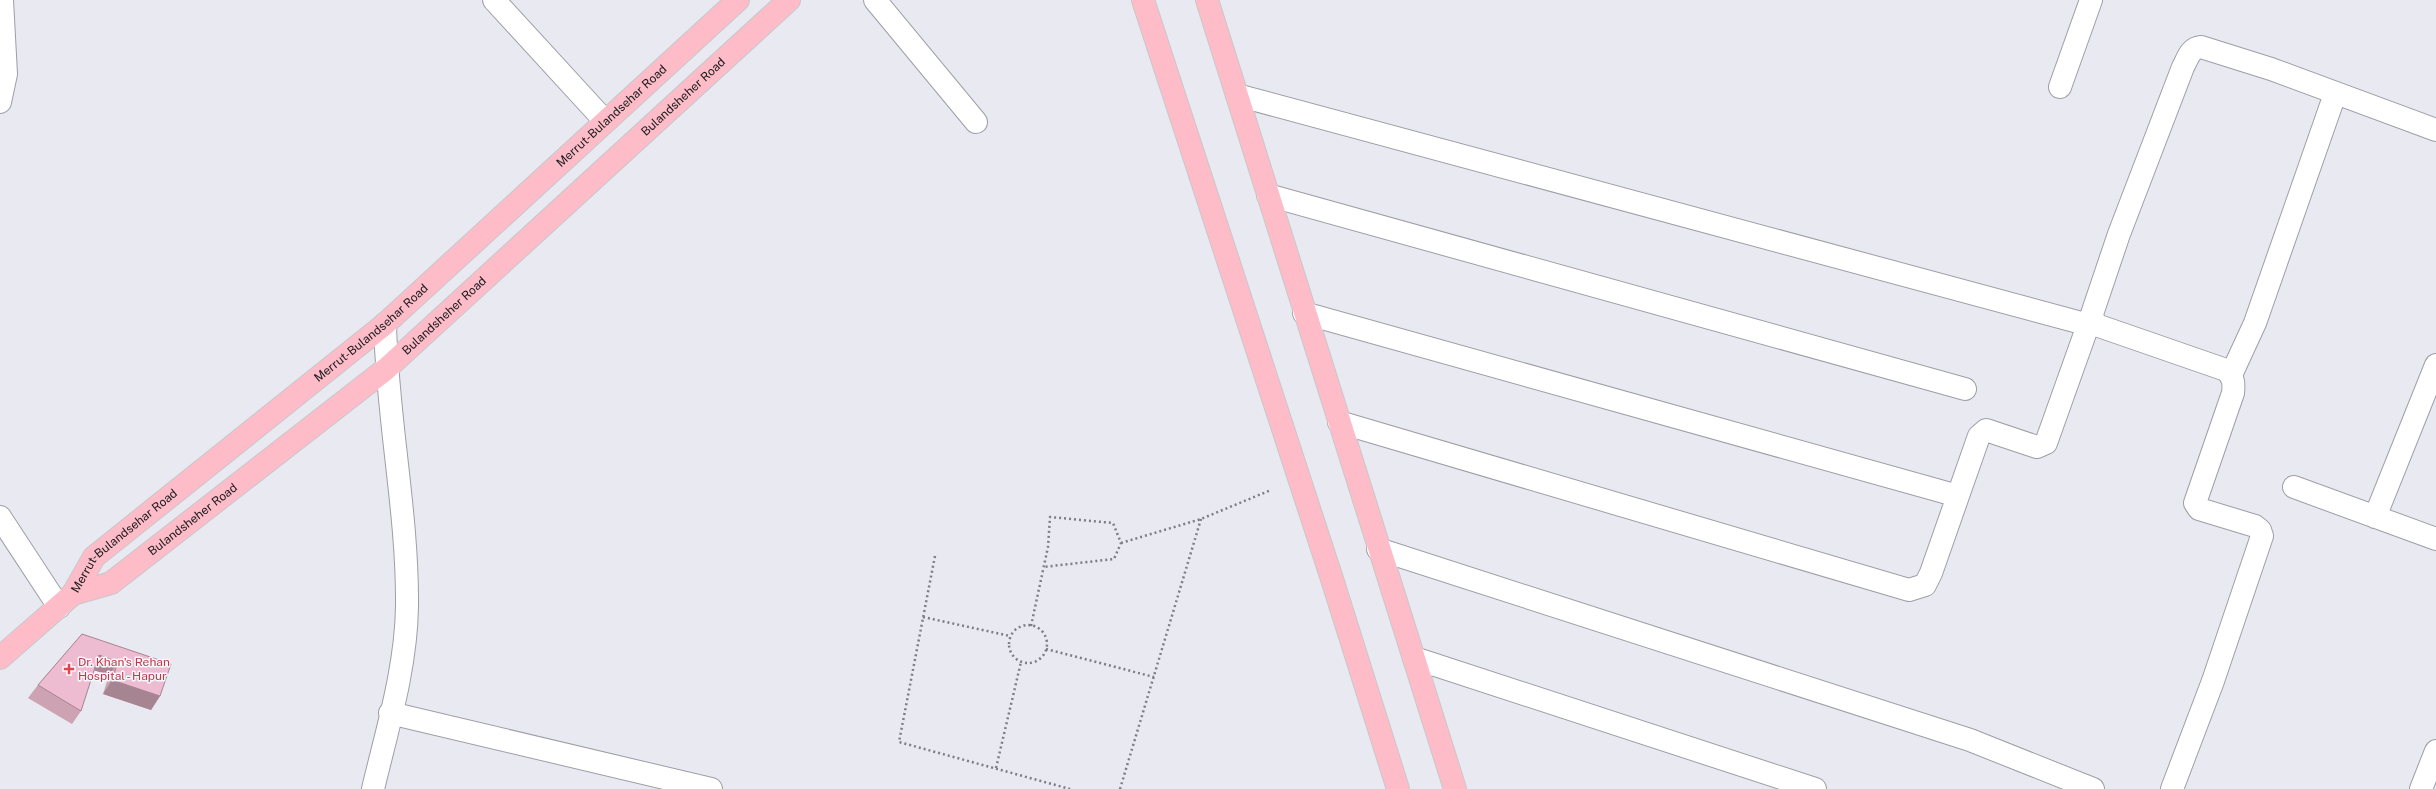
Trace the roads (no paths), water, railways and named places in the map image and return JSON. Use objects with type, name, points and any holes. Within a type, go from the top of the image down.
[{"type":"main road","name":"Merrut-Bulandsehar Road","points":[[0,658],[66,601],[94,557],[385,324],[738,0]]},
{"type":"main road","name":"Bulandsheher Road","points":[[66,601],[111,583],[386,369],[790,0]]},
{"type":"main road","points":[[1143,0],[1299,478],[1398,789]]},
{"type":"main road","points":[[1207,0],[1454,789]]},
{"type":"street","points":[[0,102],[6,74],[2,0]]},
{"type":"street","points":[[494,0],[606,121]]},
{"type":"street","points":[[876,0],[976,122]]},
{"type":"street","points":[[2060,87],[2091,0]]},
{"type":"street","points":[[1339,422],[1909,590],[1925,585],[1979,436],[1986,430],[2037,447],[2046,442],[2091,320],[2124,219],[2183,67],[2194,48],[2201,47],[2271,69],[2335,94],[2436,130]]},
{"type":"street","points":[[2231,375],[2255,323],[2335,94]]},
{"type":"street","points":[[1237,96],[2091,320],[2099,326],[2226,370],[2231,375],[2234,382],[2233,393],[2195,503],[2198,509],[2255,526],[2260,530],[2262,536],[2213,680],[2172,789]]},
{"type":"street","points":[[1268,195],[1965,389]]},
{"type":"street","points":[[1304,313],[1958,496]]},
{"type":"street","points":[[373,789],[402,661],[407,608],[405,554],[386,369],[385,324]]},
{"type":"street","points":[[2375,517],[2436,365]]},
{"type":"street","points":[[2294,487],[2436,539]]},
{"type":"street","points":[[0,517],[66,601]]},
{"type":"street","points":[[1378,549],[1970,740],[2093,789]]},
{"type":"street","points":[[1414,658],[1815,789]]},
{"type":"street","points":[[390,713],[711,789]]},
{"type":"street","points":[[2421,789],[2436,751]]},
{"type":"place","name":"Dr. Khan's Rehan Hospital - Hapur","points":[[69,669]]}]
